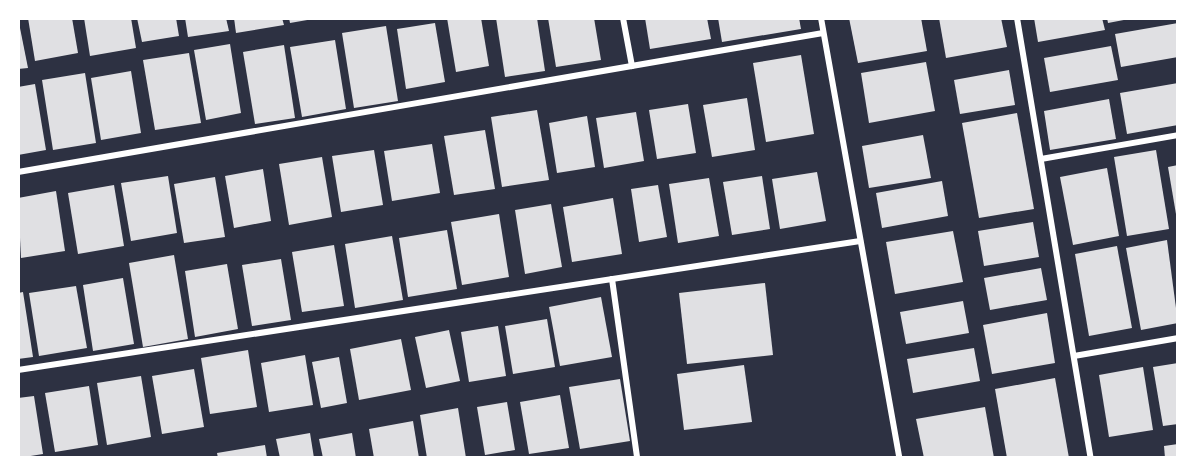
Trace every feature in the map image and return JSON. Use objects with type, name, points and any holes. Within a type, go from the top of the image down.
[{"type":"street","points":[[623,18],[632,66]]},
{"type":"street","points":[[821,18],[899,458]]},
{"type":"street","points":[[1017,18],[1091,458]]},
{"type":"street","points":[[18,172],[823,33]]},
{"type":"street","points":[[1041,159],[1178,135]]},
{"type":"street","points":[[18,370],[861,241]]},
{"type":"street","points":[[612,279],[640,458]]},
{"type":"street","points":[[1074,356],[1178,338]]},
{"type":"building","points":[[18,18],[28,68],[18,69]]},
{"type":"building","points":[[28,18],[72,18],[78,53],[35,61]]},
{"type":"building","points":[[84,18],[131,18],[136,48],[90,56]]},
{"type":"building","points":[[137,18],[176,18],[179,36],[142,42]]},
{"type":"building","points":[[185,18],[226,18],[229,31],[188,37]]},
{"type":"building","points":[[234,18],[282,18],[284,25],[236,33]]},
{"type":"building","points":[[289,18],[312,18],[313,19],[290,23]]},
{"type":"building","points":[[447,18],[481,18],[489,66],[456,72]]},
{"type":"building","points":[[496,18],[537,18],[545,71],[505,77]]},
{"type":"building","points":[[548,18],[594,18],[601,60],[556,67]]},
{"type":"building","points":[[645,18],[707,18],[711,39],[650,49]]},
{"type":"building","points":[[718,18],[799,18],[801,29],[722,42]]},
{"type":"building","points":[[849,18],[921,18],[927,51],[858,63]]},
{"type":"building","points":[[939,18],[1001,18],[1007,47],[946,58]]},
{"type":"building","points":[[1034,18],[1102,18],[1105,30],[1038,42]]},
{"type":"building","points":[[1107,18],[1129,18],[1129,19],[1108,23]]},
{"type":"building","points":[[435,23],[445,82],[406,89],[397,29]]},
{"type":"building","points":[[1178,23],[1178,57],[1121,67],[1115,34]]},
{"type":"building","points":[[386,26],[398,101],[354,108],[342,33]]},
{"type":"building","points":[[335,40],[346,109],[302,117],[290,47]]},
{"type":"building","points":[[230,44],[241,113],[206,120],[194,50]]},
{"type":"building","points":[[284,45],[295,118],[255,124],[243,52]]},
{"type":"building","points":[[1111,46],[1118,80],[1050,92],[1044,58]]},
{"type":"building","points":[[189,53],[201,123],[155,130],[143,60]]},
{"type":"building","points":[[801,55],[814,134],[766,142],[753,63]]},
{"type":"building","points":[[926,62],[935,111],[869,123],[861,73]]},
{"type":"building","points":[[1009,70],[1015,105],[960,114],[954,80]]},
{"type":"building","points":[[131,71],[141,133],[101,140],[91,78]]},
{"type":"building","points":[[85,73],[96,143],[53,150],[42,80]]},
{"type":"building","points":[[1178,83],[1178,125],[1127,134],[1120,93]]},
{"type":"building","points":[[35,84],[46,150],[18,155],[18,87]]},
{"type":"building","points":[[747,98],[755,150],[712,157],[703,105]]},
{"type":"building","points":[[1109,99],[1116,139],[1050,150],[1044,111]]},
{"type":"building","points":[[688,104],[696,153],[657,159],[649,110]]},
{"type":"building","points":[[537,110],[549,180],[502,187],[491,117]]},
{"type":"building","points":[[636,112],[644,161],[604,168],[596,118]]},
{"type":"building","points":[[1017,113],[1034,209],[979,218],[962,123]]},
{"type":"building","points":[[587,116],[595,167],[557,173],[549,123]]},
{"type":"building","points":[[485,130],[495,189],[454,195],[444,136]]},
{"type":"building","points":[[923,135],[931,178],[869,188],[862,146]]},
{"type":"building","points":[[432,144],[440,193],[392,201],[384,151]]},
{"type":"building","points":[[374,150],[383,205],[341,212],[332,156]]},
{"type":"building","points":[[1156,150],[1169,229],[1127,236],[1114,157]]},
{"type":"building","points":[[322,157],[332,217],[289,225],[279,164]]},
{"type":"building","points":[[1178,165],[1178,220],[1177,220],[1168,167]]},
{"type":"building","points":[[1107,168],[1119,236],[1073,245],[1060,177]]},
{"type":"building","points":[[263,169],[271,221],[234,228],[225,176]]},
{"type":"building","points":[[817,172],[826,221],[780,229],[772,179]]},
{"type":"building","points":[[168,176],[177,233],[131,241],[121,183]]},
{"type":"building","points":[[762,176],[770,229],[732,235],[723,182]]},
{"type":"building","points":[[215,177],[225,237],[184,243],[174,184]]},
{"type":"building","points":[[709,178],[719,236],[678,243],[669,184]]},
{"type":"building","points":[[942,181],[948,216],[882,228],[876,193]]},
{"type":"building","points":[[114,185],[124,246],[78,254],[68,193]]},
{"type":"building","points":[[658,185],[667,237],[639,242],[631,189]]},
{"type":"building","points":[[56,191],[65,251],[21,258],[18,198]]},
{"type":"building","points":[[613,198],[622,254],[572,262],[563,207]]},
{"type":"building","points":[[551,204],[562,267],[525,274],[515,210]]},
{"type":"building","points":[[499,214],[509,277],[462,285],[451,222]]},
{"type":"building","points":[[1033,222],[1039,257],[984,266],[978,231]]},
{"type":"building","points":[[447,230],[457,289],[408,297],[399,238]]},
{"type":"building","points":[[953,231],[963,282],[895,294],[886,242]]},
{"type":"building","points":[[392,236],[403,300],[355,308],[345,244]]},
{"type":"building","points":[[1167,240],[1178,323],[1141,330],[1126,248]]},
{"type":"building","points":[[334,245],[344,306],[302,312],[292,252]]},
{"type":"building","points":[[1117,246],[1132,328],[1089,336],[1075,254]]},
{"type":"building","points":[[174,255],[188,339],[143,347],[129,263]]},
{"type":"building","points":[[281,259],[291,320],[252,326],[242,265]]},
{"type":"building","points":[[227,264],[238,329],[195,337],[185,271]]},
{"type":"building","points":[[1041,268],[1047,300],[990,310],[984,278]]},
{"type":"building","points":[[123,278],[134,344],[93,351],[83,285]]},
{"type":"building","points":[[765,283],[773,355],[687,364],[679,293]]},
{"type":"building","points":[[76,286],[87,348],[39,356],[29,293]]},
{"type":"building","points":[[23,292],[33,357],[18,359],[18,293]]},
{"type":"building","points":[[601,297],[612,357],[560,366],[549,307]]},
{"type":"building","points":[[963,301],[969,333],[906,344],[900,312]]},
{"type":"building","points":[[1047,313],[1055,363],[992,374],[983,325]]},
{"type":"building","points":[[547,319],[555,367],[513,374],[505,326]]},
{"type":"building","points":[[498,326],[506,376],[469,382],[461,332]]},
{"type":"building","points":[[449,330],[460,381],[426,388],[415,337]]},
{"type":"building","points":[[401,339],[411,390],[359,400],[350,349]]},
{"type":"building","points":[[974,348],[980,381],[913,393],[907,359]]},
{"type":"building","points":[[248,350],[257,407],[210,414],[201,358]]},
{"type":"building","points":[[305,355],[313,405],[269,412],[261,363]]},
{"type":"building","points":[[339,357],[347,403],[321,408],[312,362]]},
{"type":"building","points":[[1178,363],[1178,424],[1163,426],[1153,367]]},
{"type":"building","points":[[744,365],[752,422],[684,430],[677,374]]},
{"type":"building","points":[[1143,367],[1153,430],[1109,437],[1099,375]]},
{"type":"building","points":[[194,369],[204,427],[162,434],[152,376]]},
{"type":"building","points":[[141,376],[151,437],[107,445],[97,383]]},
{"type":"building","points":[[1055,378],[1069,458],[1007,458],[995,389]]},
{"type":"building","points":[[620,379],[630,441],[580,449],[569,387]]},
{"type":"building","points":[[89,386],[98,445],[55,452],[45,393]]},
{"type":"building","points":[[560,395],[569,448],[529,454],[520,402]]},
{"type":"building","points":[[34,396],[43,454],[18,458],[18,398]]},
{"type":"building","points":[[507,402],[515,450],[485,455],[477,407]]},
{"type":"building","points":[[985,407],[994,458],[924,458],[916,419]]},
{"type":"building","points":[[458,408],[466,458],[427,458],[420,415]]},
{"type":"building","points":[[413,421],[419,458],[374,458],[369,429]]},
{"type":"building","points":[[310,433],[314,458],[280,458],[276,439]]},
{"type":"building","points":[[352,433],[356,458],[323,458],[319,439]]},
{"type":"building","points":[[1178,444],[1178,458],[1165,458],[1164,446]]},
{"type":"building","points":[[265,445],[267,458],[218,458],[217,453]]}]
